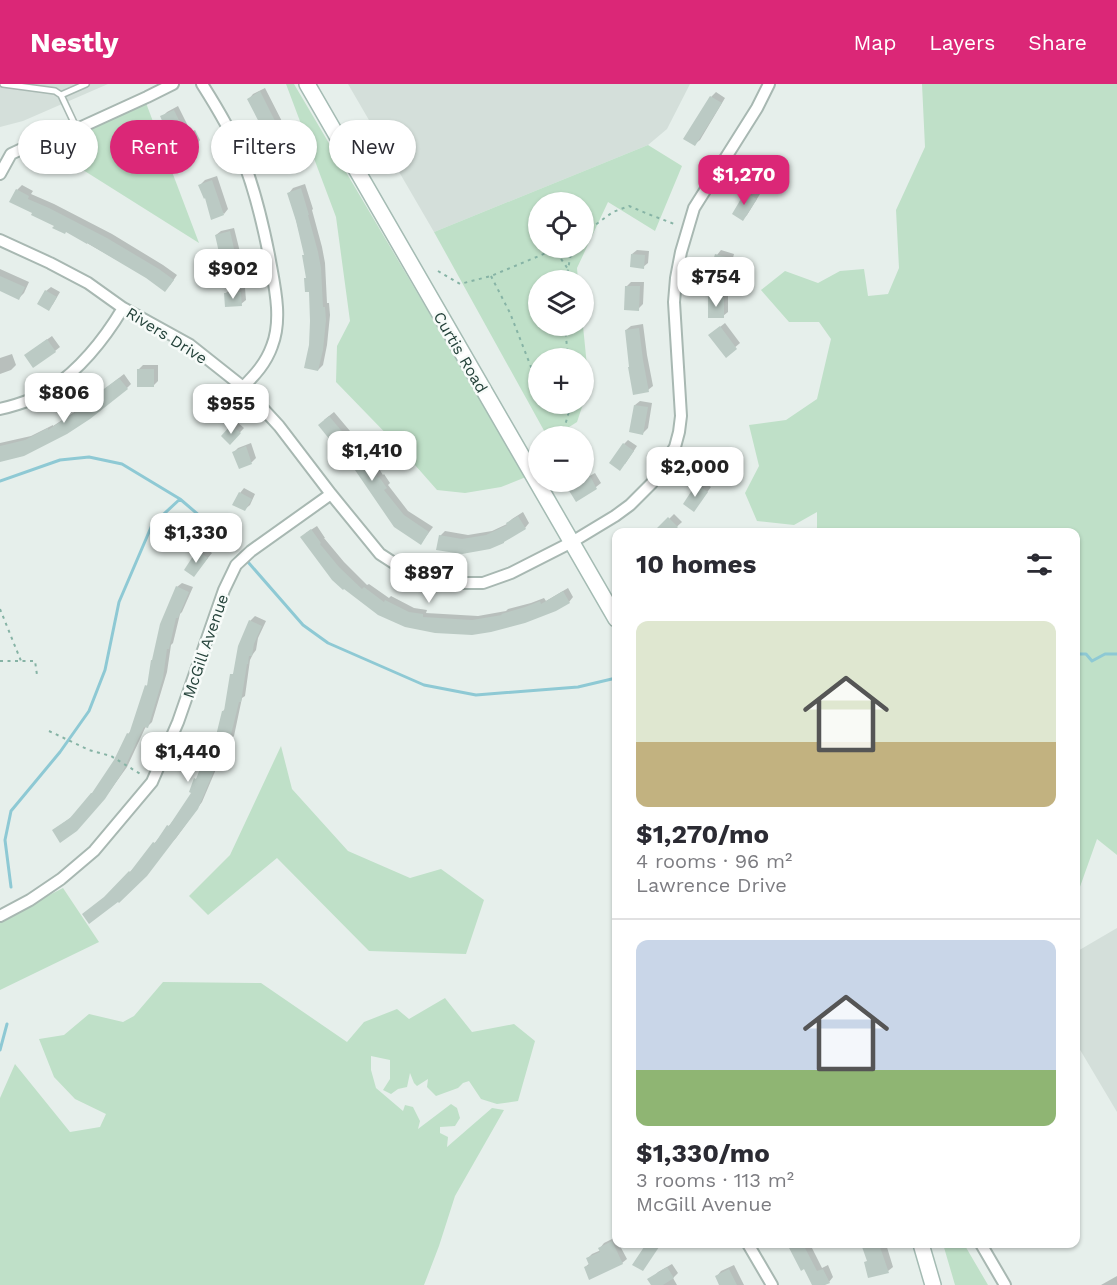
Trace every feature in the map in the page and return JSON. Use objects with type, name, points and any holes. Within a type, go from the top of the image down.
[{"type":"main road","name":"Curtis Road","points":[[307,84],[612,612]]},
{"type":"main road","points":[[922,1248],[933,1285]]},
{"type":"street","points":[[202,84],[227,124],[241,155],[261,213],[275,289],[277,324],[272,346],[259,371],[243,387]]},
{"type":"street","name":"Rivers Drive","points":[[0,240],[88,283],[123,308],[190,345],[243,387],[279,426],[381,554],[414,576],[453,583],[483,583],[511,573],[572,542],[615,516],[652,483],[675,447],[681,410],[674,302],[676,278],[687,228],[694,208],[770,84]]},
{"type":"street","points":[[96,120],[168,85]]},
{"type":"street","points":[[0,174],[6,153]]},
{"type":"street","points":[[0,410],[27,401],[51,389],[74,370],[93,351],[123,308]]},
{"type":"street","name":"McGill Avenue","points":[[0,916],[30,900],[61,879],[94,851],[152,782],[178,722],[224,590],[236,565],[251,551],[332,494]]},
{"type":"street","points":[[750,1248],[772,1285]]},
{"type":"street","points":[[983,1248],[1005,1285]]},
{"type":"lane","points":[[3,84],[55,91],[61,95],[73,120]]},
{"type":"lane","points":[[61,95],[86,84]]},
{"type":"path","points":[[594,226],[613,212],[629,206],[687,228]]},
{"type":"path","points":[[438,271],[460,284],[491,276],[535,258]]},
{"type":"path","points":[[560,258],[568,269]]},
{"type":"path","points":[[568,269],[570,258]]},
{"type":"path","points":[[491,276],[510,314],[528,360]]},
{"type":"path","points":[[0,609],[21,661]]},
{"type":"path","points":[[0,661],[35,661],[37,675]]},
{"type":"path","points":[[49,731],[77,745],[111,756],[152,782]]},
{"type":"shaded area","points":[[0,84],[108,84],[25,120],[18,120],[18,122],[0,127]]},
{"type":"shaded area","points":[[348,84],[690,84],[667,129],[648,145],[434,232],[400,174],[416,174],[416,120],[369,120]]},
{"type":"shaded area","points":[[1117,928],[1117,1112],[1080,1050],[1080,950]]},
{"type":"green space","points":[[286,84],[294,84],[315,120],[300,120]]},
{"type":"green space","points":[[922,84],[1117,84],[1117,855],[1097,839],[1080,887],[1080,528],[817,528],[817,512],[794,525],[757,521],[745,493],[759,466],[749,425],[786,420],[817,399],[831,339],[819,322],[789,322],[761,290],[785,271],[818,283],[840,271],[864,269],[868,296],[888,294],[899,268],[896,210],[925,147]]},
{"type":"green space","points":[[146,103],[152,120],[110,120],[110,174],[173,174],[199,243],[89,174],[98,174],[98,125]]},
{"type":"green space","points":[[317,123],[329,143],[329,174],[347,174],[526,477],[501,487],[465,493],[437,490],[336,382],[337,346],[350,321],[336,217],[317,166]]},
{"type":"green space","points":[[648,145],[682,166],[655,231],[608,202],[594,232],[594,192],[532,192]]},
{"type":"green space","points":[[528,194],[528,258],[582,258],[577,270],[528,270],[528,336],[584,336],[585,348],[528,348],[528,402],[434,232]]},
{"type":"green space","points":[[535,414],[580,414],[577,422],[571,426],[541,426]]},
{"type":"green space","points":[[281,746],[292,789],[348,851],[410,878],[441,869],[484,900],[466,954],[369,951],[277,858],[208,915],[189,896],[230,855]]},
{"type":"green space","points":[[63,888],[99,942],[0,990],[0,920]]},
{"type":"green space","points":[[163,982],[261,983],[347,1042],[364,1022],[397,1009],[409,1019],[445,998],[472,1032],[514,1024],[535,1041],[518,1101],[497,1104],[481,1099],[469,1081],[458,1088],[436,1096],[427,1087],[428,1079],[417,1086],[410,1073],[407,1087],[391,1094],[383,1090],[390,1079],[390,1060],[371,1056],[371,1070],[376,1088],[403,1111],[405,1105],[413,1107],[420,1121],[418,1129],[451,1104],[457,1108],[460,1118],[455,1126],[440,1127],[440,1133],[448,1137],[447,1147],[492,1108],[504,1110],[455,1196],[424,1285],[0,1285],[0,1098],[15,1064],[70,1132],[100,1127],[106,1114],[75,1099],[54,1077],[39,1039],[64,1035],[89,1014],[123,1022],[134,1016]]},
{"type":"green space","points":[[944,1248],[966,1248],[988,1285],[955,1285]]},
{"type":"building","points":[[260,91],[274,120],[258,120],[247,99]]},
{"type":"building","points":[[710,96],[722,103],[695,146],[683,139]]},
{"type":"building","points":[[174,110],[179,120],[162,120],[160,116]]},
{"type":"building","points":[[212,180],[224,215],[211,220],[205,198],[198,185]]},
{"type":"building","points":[[301,188],[318,252],[323,307],[325,307],[323,350],[318,371],[304,368],[309,345],[309,292],[305,292],[304,278],[306,278],[302,255],[304,255],[287,193]]},
{"type":"building","points":[[16,189],[29,196],[28,199],[107,238],[174,280],[165,292],[87,243],[66,232],[65,234],[52,228],[54,226],[9,202]]},
{"type":"building","points":[[745,192],[757,199],[743,221],[732,214]]},
{"type":"building","points":[[230,231],[238,266],[223,270],[215,235]]},
{"type":"building","points":[[631,254],[645,255],[644,269],[630,267]]},
{"type":"building","points":[[715,254],[730,258],[724,279],[709,275]]},
{"type":"building","points":[[0,276],[25,287],[19,300],[0,291]]},
{"type":"building","points":[[625,286],[640,286],[639,311],[624,310]]},
{"type":"building","points":[[45,290],[57,297],[49,311],[37,304]]},
{"type":"building","points":[[241,292],[242,306],[225,307],[224,293]]},
{"type":"building","points":[[708,297],[724,297],[724,318],[708,318]]},
{"type":"building","points":[[720,326],[737,349],[726,358],[708,335]]},
{"type":"building","points":[[639,328],[649,392],[633,395],[625,330]]},
{"type":"building","points":[[47,339],[56,352],[33,368],[24,355]]},
{"type":"building","points":[[137,369],[154,369],[154,387],[137,387]]},
{"type":"building","points":[[119,378],[128,389],[90,419],[67,434],[24,456],[0,462],[0,446],[25,440],[48,428],[48,430],[92,401],[90,399]]},
{"type":"building","points":[[634,405],[648,407],[643,435],[629,432]]},
{"type":"building","points":[[329,416],[362,458],[364,457],[387,488],[384,490],[404,515],[429,532],[421,545],[394,527],[344,454],[340,457],[334,445],[318,425]]},
{"type":"building","points":[[231,425],[241,433],[230,445],[221,436]]},
{"type":"building","points":[[623,443],[634,451],[620,471],[609,463]]},
{"type":"building","points":[[246,446],[252,464],[239,469],[232,452]]},
{"type":"building","points":[[728,450],[736,461],[718,476],[709,465]]},
{"type":"building","points":[[696,484],[708,492],[694,512],[683,504]]},
{"type":"building","points":[[239,492],[252,499],[245,511],[232,505]]},
{"type":"building","points":[[570,492],[592,492],[576,502]]},
{"type":"building","points":[[518,516],[526,529],[490,549],[462,554],[436,550],[439,535],[462,539],[486,535],[507,525],[506,523]]},
{"type":"building","points":[[668,517],[678,527],[677,528],[657,528]]},
{"type":"building","points":[[311,529],[339,567],[362,589],[364,587],[384,602],[385,600],[409,612],[423,614],[423,617],[472,620],[502,615],[540,601],[541,604],[563,591],[570,603],[525,623],[472,635],[435,633],[405,627],[378,615],[332,580],[300,537]]},
{"type":"building","points":[[197,550],[208,558],[194,577],[184,570]]},
{"type":"building","points":[[176,586],[189,592],[176,618],[169,649],[167,649],[163,678],[148,728],[144,727],[122,773],[105,799],[77,831],[60,843],[52,830],[70,818],[92,793],[114,760],[127,733],[129,734],[145,685],[147,686],[160,624]]},
{"type":"building","points":[[249,620],[262,626],[254,644],[252,656],[249,656],[241,702],[239,702],[229,743],[226,742],[198,809],[147,876],[119,903],[89,924],[82,914],[130,872],[167,825],[169,826],[191,793],[189,792],[194,778],[196,779],[209,746],[213,748],[222,711],[224,711],[230,674],[233,674],[238,646]]},
{"type":"building","points":[[612,1241],[612,1248],[615,1248],[623,1264],[589,1280],[584,1267],[589,1265],[586,1258],[600,1252],[598,1248]]},
{"type":"building","points":[[643,1248],[658,1248],[643,1271],[632,1265]]},
{"type":"building","points":[[789,1248],[805,1248],[817,1271],[823,1269],[830,1283],[812,1285],[804,1269],[801,1271]]},
{"type":"building","points":[[862,1248],[880,1248],[889,1273],[868,1278],[864,1262],[867,1261]]},
{"type":"building","points":[[667,1267],[674,1278],[663,1285],[651,1285],[647,1279]]},
{"type":"building","points":[[729,1269],[737,1285],[719,1285],[715,1276]]},
{"type":"waterway","points":[[0,481],[60,460],[89,457],[122,464],[180,499],[236,548]]},
{"type":"waterway","points":[[11,887],[5,840],[11,811],[60,752],[89,711],[105,670],[119,602],[152,525],[180,499]]},
{"type":"waterway","points":[[248,562],[303,625],[328,643],[424,685],[476,695],[578,687],[612,679]]},
{"type":"waterway","points":[[1080,654],[1086,654],[1092,661],[1105,654],[1117,654]]},
{"type":"waterway","points":[[0,1050],[7,1024]]}]
